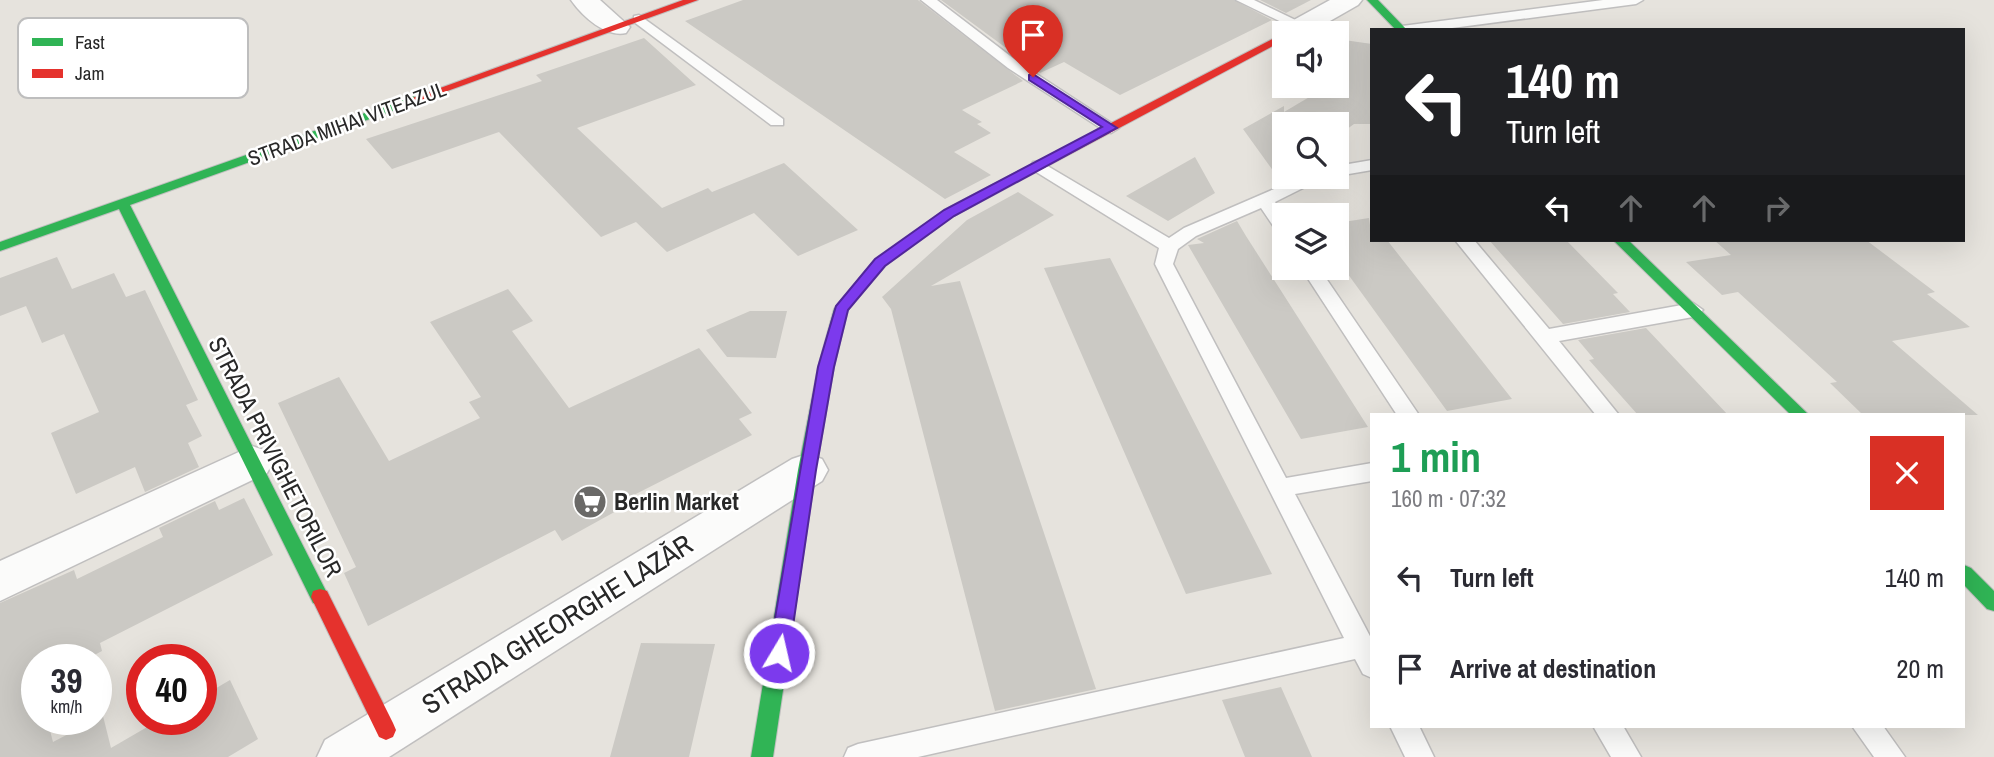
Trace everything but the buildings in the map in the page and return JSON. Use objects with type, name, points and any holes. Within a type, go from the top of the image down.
[{"type":"street","points":[[584,0],[628,23]]},
{"type":"street","name":"STRADA MIHAI VITEAZUL","points":[[0,247],[693,0]]},
{"type":"street","points":[[1312,21],[1349,0]]},
{"type":"street","points":[[1372,0],[1400,28]]},
{"type":"street","points":[[762,757],[807,470],[826,367],[841,309],[880,263],[949,213],[1272,43]]},
{"type":"street","name":"STRADA PRIVIGHETORILOR","points":[[123,204],[386,730]]},
{"type":"street","points":[[1622,242],[1799,413]]},
{"type":"street","points":[[0,582],[252,462]]},
{"type":"street","name":"STRADA GHEORGHE LAZĂR","points":[[344,757],[807,470]]},
{"type":"street","points":[[1965,574],[1994,603]]},
{"type":"lane","points":[[928,0],[1013,65],[1111,128]]},
{"type":"lane","points":[[1244,0],[1276,21]]},
{"type":"lane","points":[[1418,28],[1636,0]]},
{"type":"lane","points":[[628,23],[777,122]]},
{"type":"lane","points":[[1349,169],[1370,165]]},
{"type":"lane","points":[[1038,166],[1169,246]]},
{"type":"lane","points":[[858,757],[1367,656],[1164,264],[1169,246],[1190,232],[1288,189]]},
{"type":"lane","points":[[1264,199],[1272,211]]},
{"type":"lane","points":[[1466,242],[1606,413]]},
{"type":"lane","points":[[1318,280],[1407,413]]},
{"type":"lane","points":[[1544,337],[1693,310]]},
{"type":"lane","points":[[1279,488],[1370,472]]},
{"type":"lane","points":[[1405,728],[1420,757]]},
{"type":"lane","points":[[1607,728],[1627,757]]},
{"type":"lane","points":[[1868,728],[1891,757]]},
{"type":"traffic: fast","points":[[1372,0],[1400,28]]},
{"type":"traffic: fast","points":[[0,247],[413,100]]},
{"type":"traffic: fast","points":[[123,204],[320,597]]},
{"type":"traffic: fast","points":[[1622,242],[1799,413]]},
{"type":"traffic: fast","points":[[762,757],[807,470],[826,367],[841,309],[880,263],[902,247]]},
{"type":"traffic: fast","points":[[1965,574],[1994,603]]},
{"type":"traffic: jam","points":[[413,100],[693,0]]},
{"type":"traffic: jam","points":[[902,247],[949,213],[1272,42]]},
{"type":"traffic: jam","points":[[320,597],[386,730]]},
{"type":"place","name":"Berlin Market","points":[[590,502]]},
{"type":"route","points":[[779,653],[807,470],[826,367],[841,309],[880,263],[949,213],[1111,128],[1033,77]]}]
